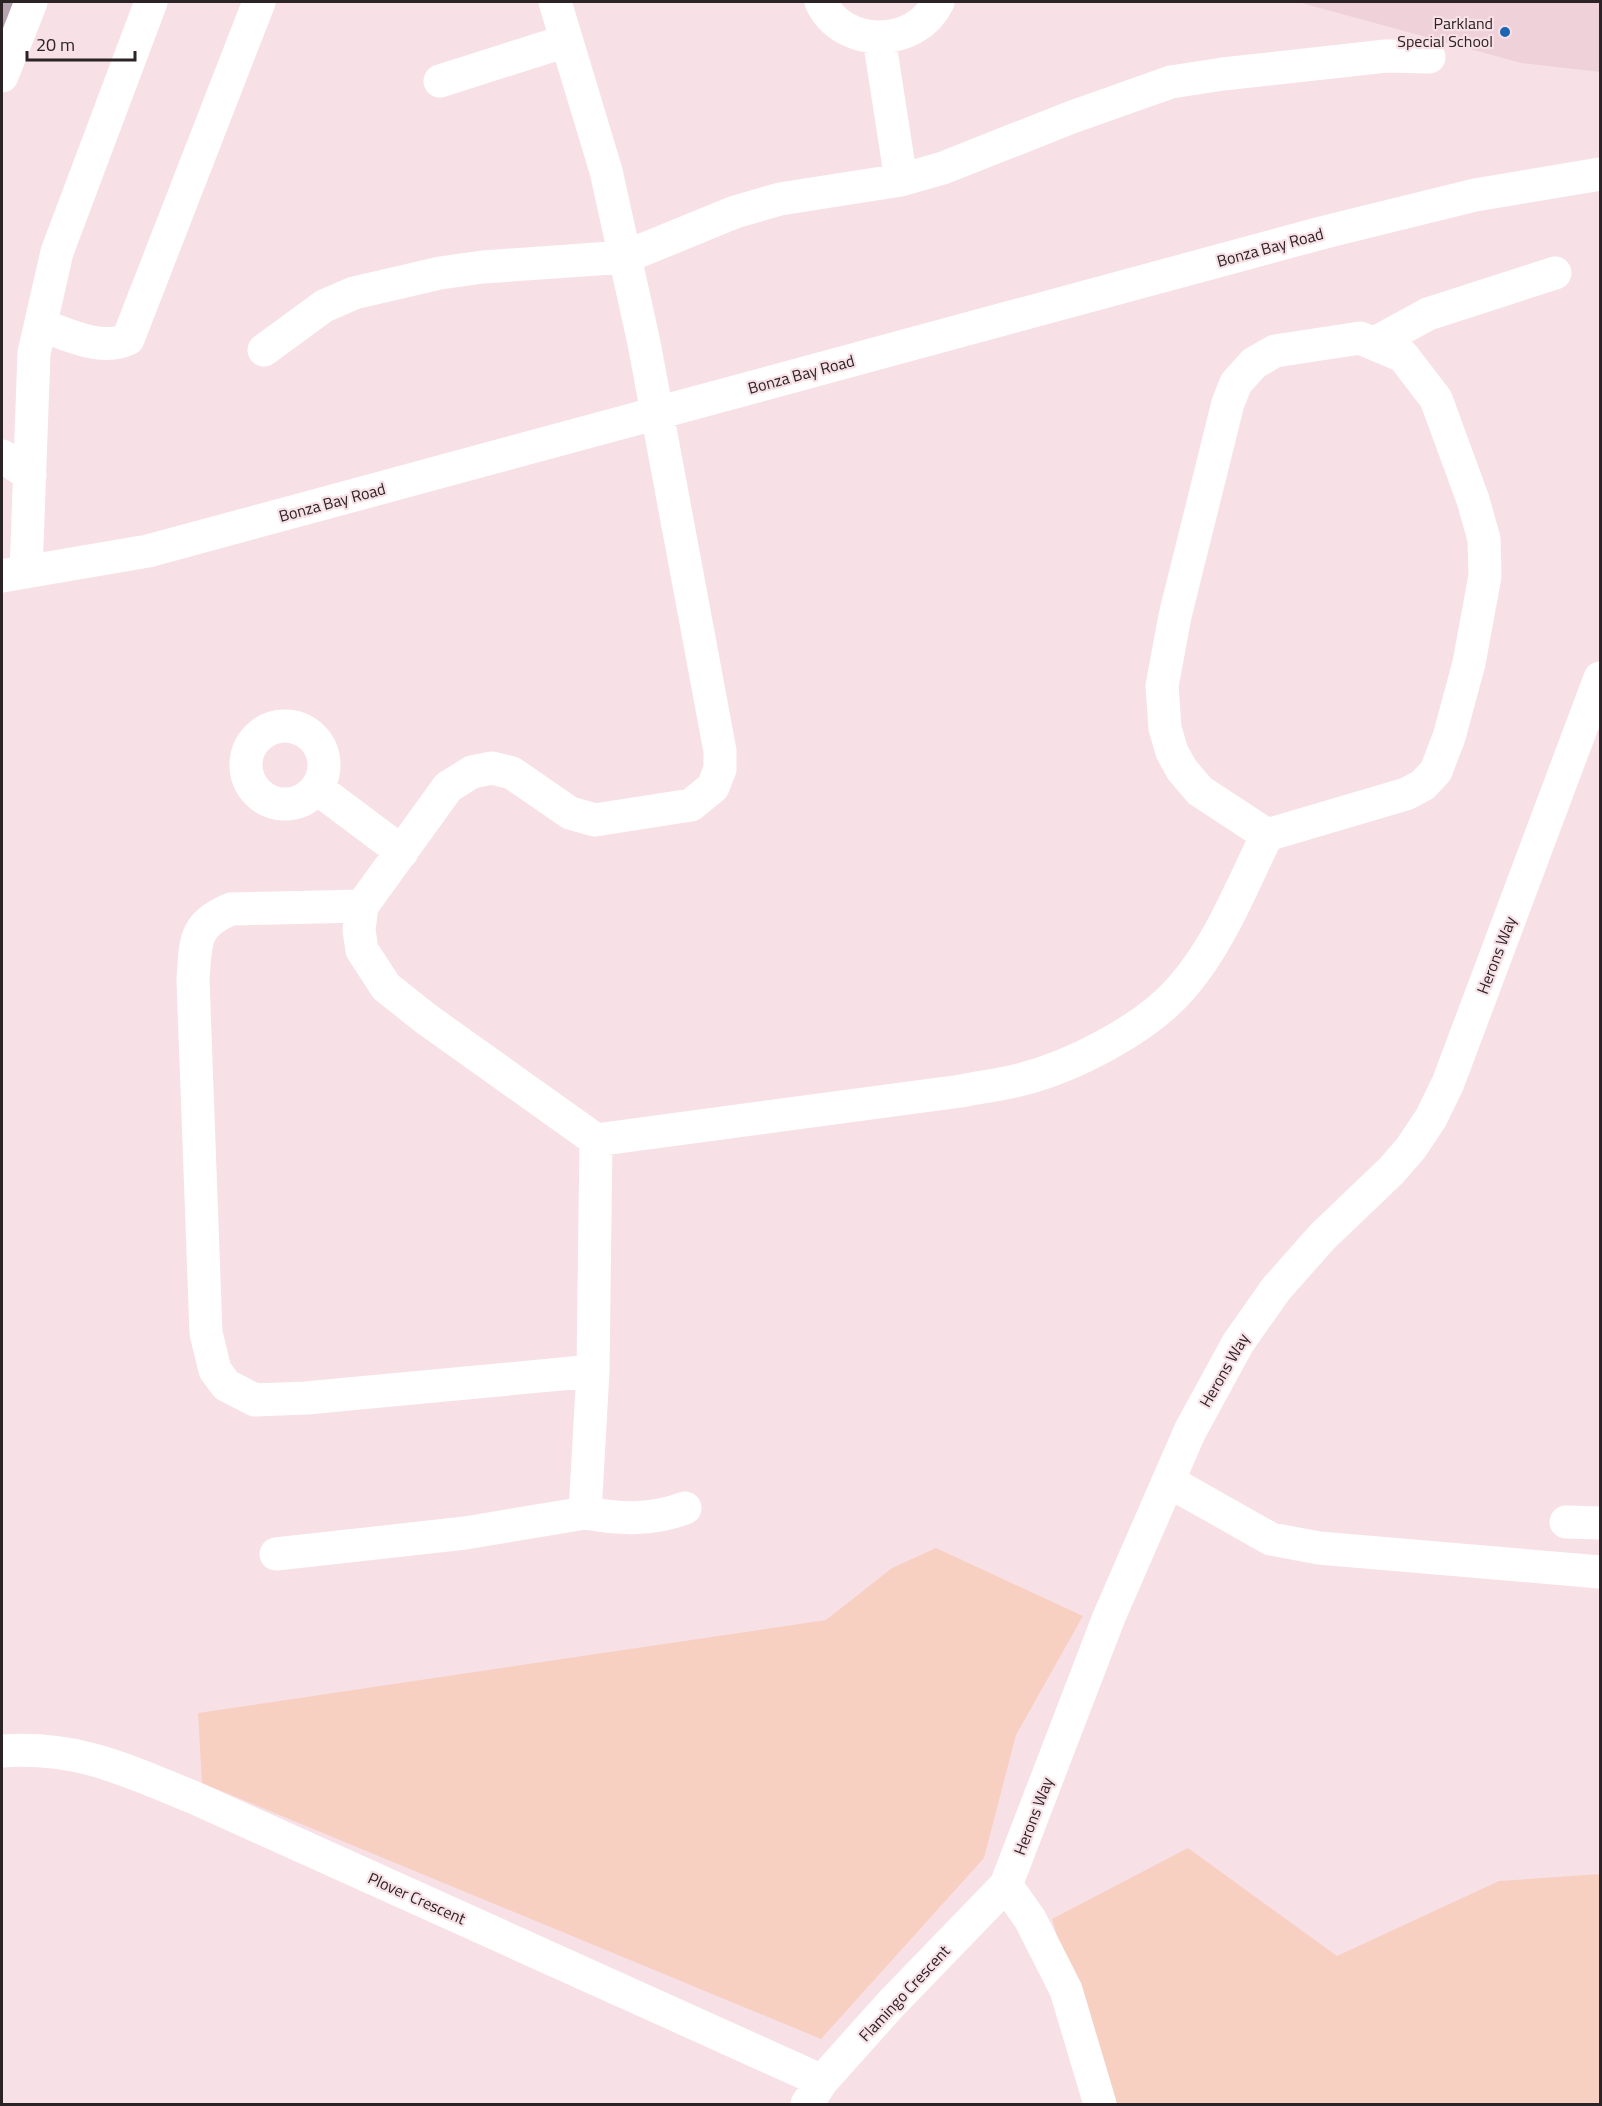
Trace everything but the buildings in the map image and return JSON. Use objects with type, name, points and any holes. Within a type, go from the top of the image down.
[{"type":"street","points":[[2,76],[31,2]]},
{"type":"street","points":[[14,574],[30,475],[34,352],[57,252],[152,2]]},
{"type":"street","points":[[40,325],[82,339],[103,343],[128,339],[259,2]]},
{"type":"street","points":[[555,2],[606,171],[659,412],[720,751],[720,769],[713,787],[690,805],[595,820],[570,813],[512,773],[492,768],[472,772],[448,788],[362,906],[359,930],[362,950],[386,987],[425,1018],[596,1140],[960,1091],[1019,1080],[1058,1068],[1098,1048],[1146,1019],[1183,986],[1203,958],[1230,911],[1267,835],[1407,794],[1422,785],[1436,771],[1469,663],[1485,576],[1484,539],[1473,500],[1436,399],[1403,356],[1360,338],[1275,351],[1254,363],[1236,382],[1228,403],[1175,616],[1162,686],[1165,728],[1172,752],[1182,770],[1200,792],[1267,835]]},
{"type":"street","points":[[821,2],[839,24],[858,34],[879,38],[901,34],[920,24],[938,2]]},
{"type":"street","points":[[879,38],[901,180]]},
{"type":"street","points":[[440,81],[566,41]]},
{"type":"street","points":[[264,350],[324,306],[354,293],[440,273],[483,267],[625,257],[735,212],[780,199],[901,180],[971,159],[1081,113],[1172,82],[1223,74],[1386,57],[1429,57]]},
{"type":"street","name":"Bonza Bay Road","points":[[14,574],[148,550],[1325,232],[1475,195],[1600,174]]},
{"type":"street","points":[[1375,343],[1428,314],[1555,273]]},
{"type":"street","points":[[2,456],[30,475]]},
{"type":"street","name":"Herons Way","points":[[1006,1885],[1109,1617],[1190,1431],[1238,1344],[1276,1289],[1322,1237],[1390,1171],[1431,1118],[1448,1083],[1600,678]]},
{"type":"street","points":[[318,789],[402,852]]},
{"type":"street","points":[[362,906],[231,909],[212,917],[203,925],[197,941],[193,980],[206,1333],[215,1370],[226,1385],[255,1400],[306,1398],[593,1371]]},
{"type":"street","points":[[585,1513],[593,1371],[596,1140]]},
{"type":"street","points":[[1168,1481],[1271,1539],[1319,1548],[1600,1572]]},
{"type":"street","points":[[276,1554],[465,1533],[585,1513],[634,1519],[653,1517],[685,1508]]},
{"type":"street","points":[[1566,1522],[1600,1523]]},
{"type":"street","name":"Plover Crescent","points":[[2,1751],[67,1752],[107,1763],[206,1803],[815,2093]]},
{"type":"street","points":[[1006,1885],[1030,1919],[1066,1990],[1100,2104]]},
{"type":"street","name":"Flamingo Crescent","points":[[815,2093],[890,2005],[1006,1885]]},
{"type":"shaded area","name":"Parkland Special School","points":[[1298,2],[1600,2],[1600,72],[1521,63]]},
{"type":"shaded area","points":[[936,1548],[1083,1616],[1016,1735],[984,1858],[821,2039],[202,1783],[198,1713],[826,1620],[892,1568]]},
{"type":"shaded area","points":[[1188,1848],[1337,1956],[1499,1881],[1600,1874],[1600,2104],[1107,2104],[1052,1919]]},
{"type":"place","name":"Parkland Special School","points":[[1505,32]]}]
